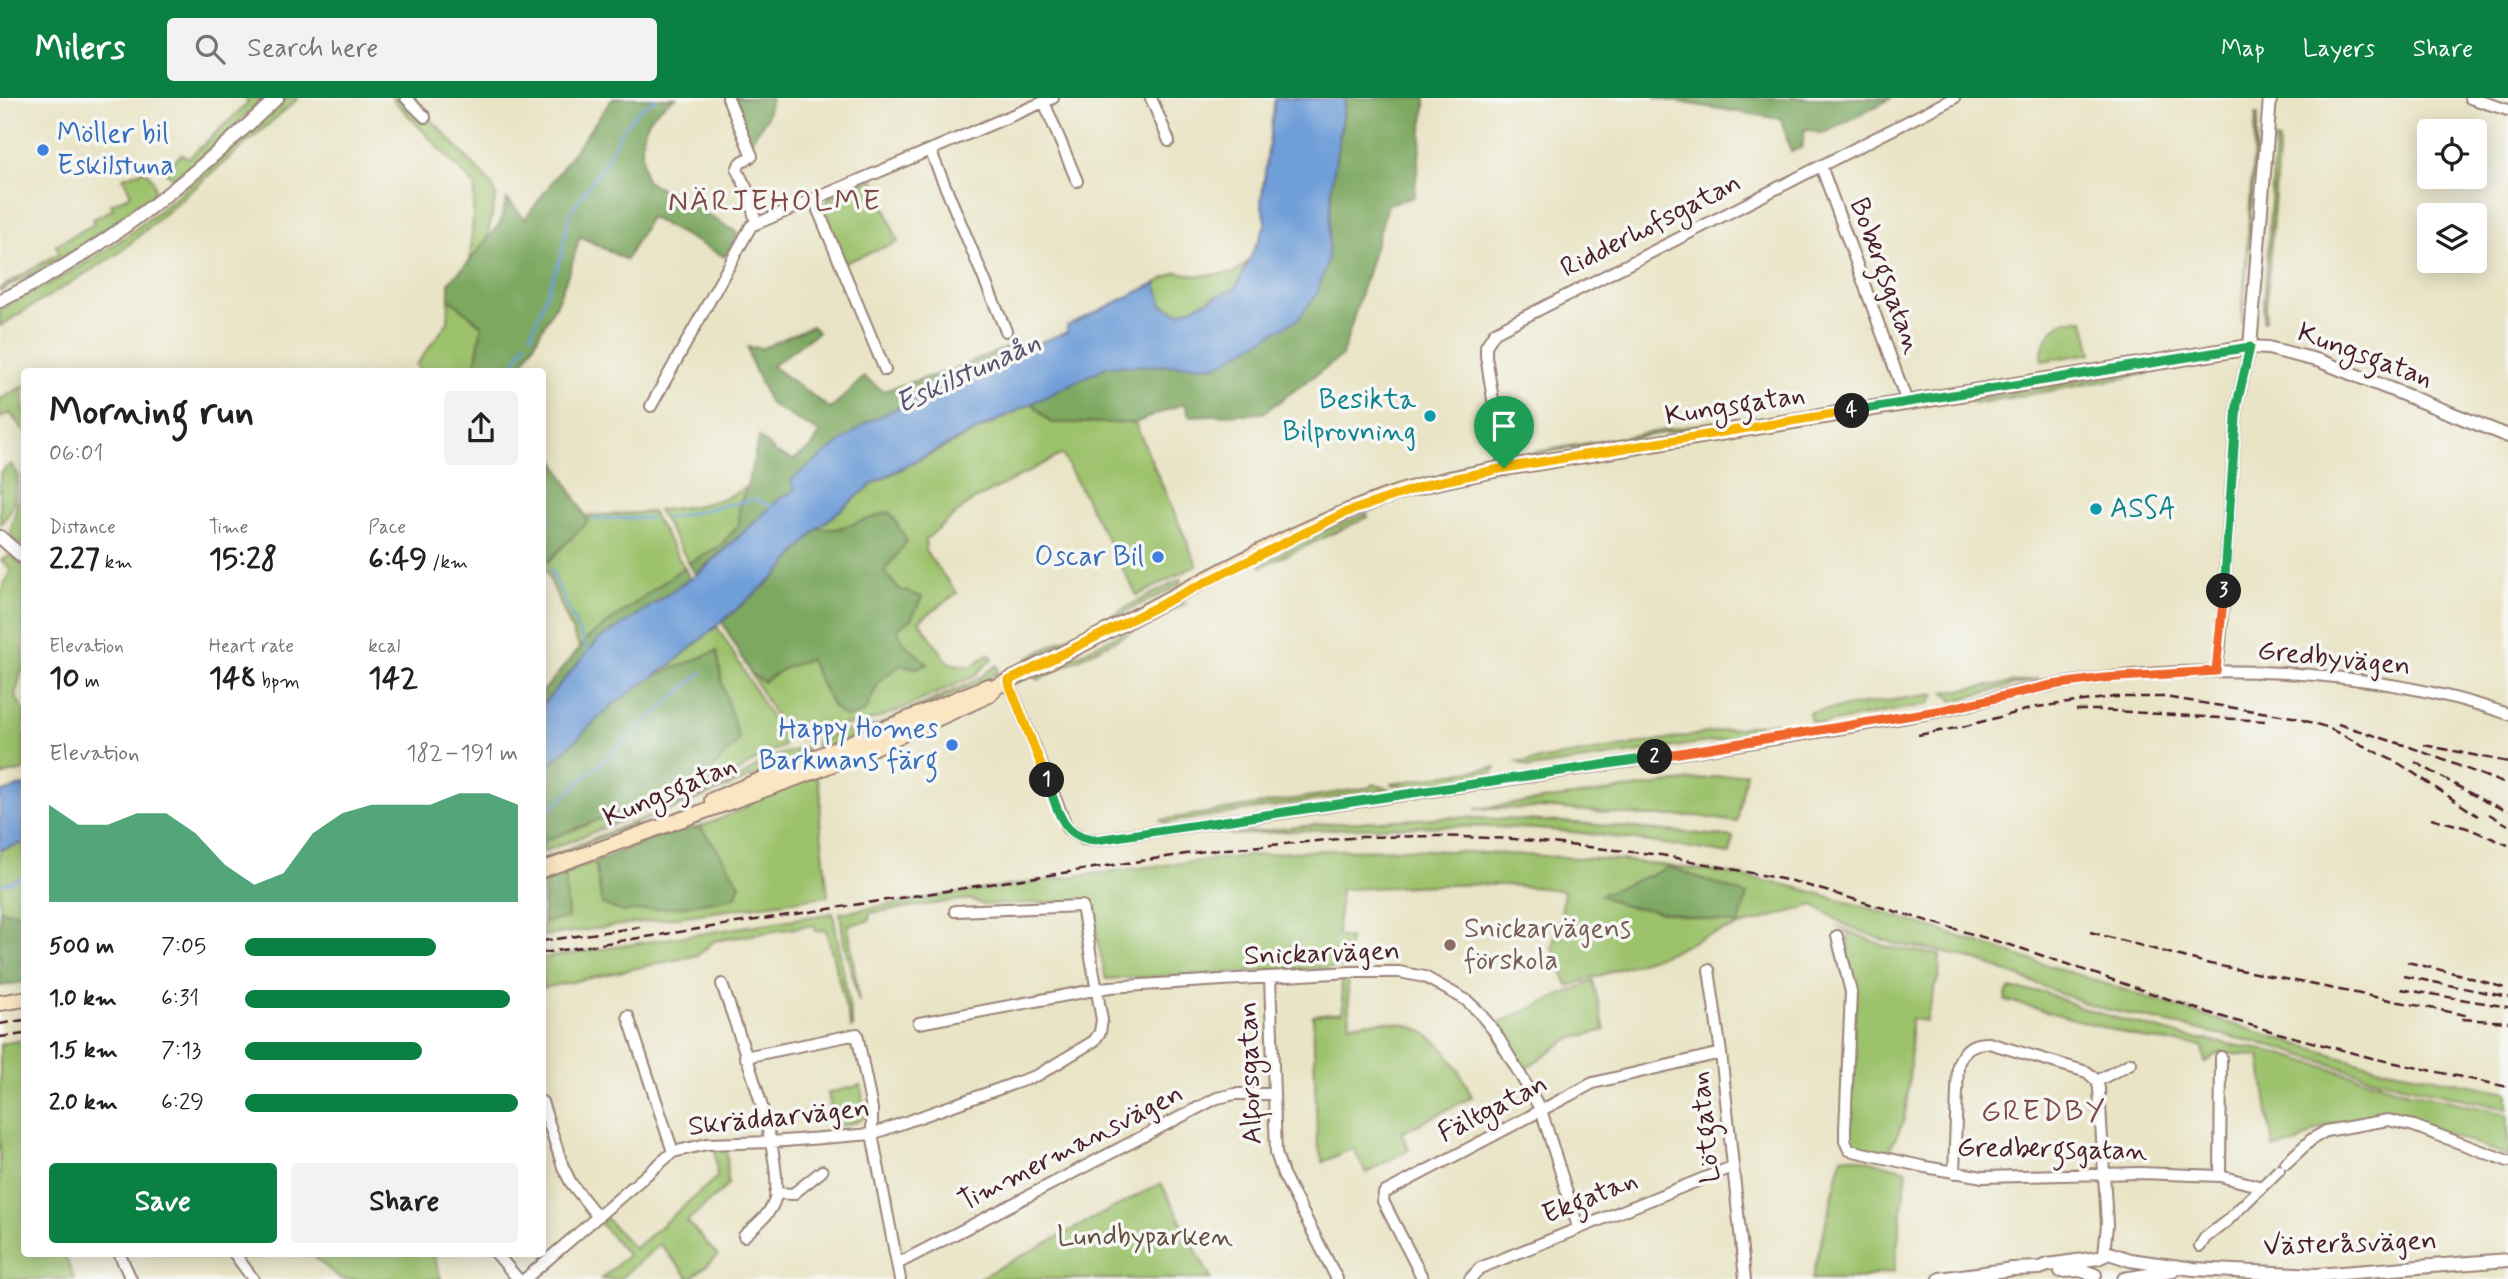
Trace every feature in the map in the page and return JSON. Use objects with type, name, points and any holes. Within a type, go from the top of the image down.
[{"type":"main road","name":"Kungsgatan","points":[[546,868],[984,687],[1003,684],[1344,513],[1429,484],[1504,468],[2250,347]]},
{"type":"main road","points":[[0,1003],[21,1000]]},
{"type":"street","points":[[0,301],[59,271],[135,221],[197,172],[277,98]]},
{"type":"street","points":[[406,98],[425,117]]},
{"type":"street","points":[[728,98],[752,156],[740,163],[737,170],[749,193],[756,223]]},
{"type":"street","points":[[1151,98],[1169,141]]},
{"type":"street","name":"Ridderhofsgatan","points":[[1504,468],[1486,356],[1486,346],[1495,332],[1954,98]]},
{"type":"street","points":[[2216,671],[2237,404],[2250,347],[2270,98]]},
{"type":"street","points":[[2470,98],[2508,110]]},
{"type":"street","points":[[651,406],[747,231],[756,223],[1049,100],[1077,181]]},
{"type":"street","points":[[930,150],[1006,331]]},
{"type":"street","name":"Bobergsgatan","points":[[1821,166],[1907,402]]},
{"type":"street","points":[[816,198],[818,210],[885,370]]},
{"type":"street","name":"Kungsgatan","points":[[2250,347],[2268,348],[2320,361],[2508,436]]},
{"type":"street","points":[[0,537],[21,555]]},
{"type":"street","name":"Gredbyvägen","points":[[1003,684],[1067,828],[1084,839],[1096,840],[1720,748],[1943,710],[2052,685],[2104,678],[2216,671],[2363,680],[2444,695],[2508,714]]},
{"type":"street","points":[[955,911],[1082,905],[1097,989]]},
{"type":"street","name":"Gredbergsgatan","points":[[1837,936],[1851,992],[1844,1130],[1846,1146],[1855,1152],[1983,1177],[2102,1174],[2220,1176],[2262,1187]]},
{"type":"street","name":"Lötgatan","points":[[1709,970],[1721,1053],[1745,1279]]},
{"type":"street","name":"Snickarvägen","points":[[919,1023],[1097,989],[1387,971],[1412,974],[1437,982],[1466,1000],[1490,1023],[1541,1110],[1578,1227]]},
{"type":"street","name":"Alforsgatan","points":[[1270,977],[1274,1142],[1280,1165],[1337,1279]]},
{"type":"street","points":[[722,984],[771,1142],[775,1200],[768,1212],[744,1236]]},
{"type":"street","name":"Skräddarvägen","points":[[525,1279],[673,1152],[707,1144],[872,1134],[1019,1083],[1094,1041],[1100,1032],[1102,1020],[1097,989]]},
{"type":"street","points":[[628,1016],[673,1152]]},
{"type":"street","points":[[745,1057],[857,1034],[872,1109],[872,1134],[900,1279]]},
{"type":"street","points":[[1954,1173],[1958,1065],[1965,1050],[1979,1042],[1989,1043],[2087,1072],[2097,1081],[2099,1088],[2102,1174],[2109,1256],[2124,1269],[2122,1279]]},
{"type":"street","name":"Fältgatan","points":[[1423,1279],[1383,1201],[1384,1193],[1593,1083],[1721,1053]]},
{"type":"street","points":[[2220,1176],[2221,1057]]},
{"type":"street","points":[[2097,1081],[2131,1063]]},
{"type":"street","name":"Timmermansvägen","points":[[897,1264],[1217,1098],[1235,1094],[1273,1094]]},
{"type":"street","points":[[546,1114],[571,1183],[597,1216]]},
{"type":"street","points":[[2200,1246],[2205,1238],[2282,1166],[2312,1139],[2326,1131],[2388,1120],[2413,1125],[2508,1161]]},
{"type":"street","name":"Ekgatan","points":[[1470,1279],[1480,1268],[1732,1167]]},
{"type":"street","points":[[775,1193],[793,1194],[822,1171]]},
{"type":"street","points":[[2097,1278],[2094,1266],[2109,1256]]},
{"type":"street","name":"Västeråsvägen","points":[[1940,1279],[2040,1268],[2109,1256],[2194,1269],[2316,1275],[2508,1260]]},
{"type":"street","points":[[121,1257],[131,1279]]},
{"type":"street","points":[[237,1257],[253,1279]]},
{"type":"street","points":[[499,1257],[518,1279]]},
{"type":"street","name":"Västeråsvägen","points":[[2040,1268],[2049,1272],[2080,1270],[2097,1278]]},
{"type":"street","name":"Västeråsvägen","points":[[2122,1279],[2154,1272],[2194,1269]]},
{"type":"green space","points":[[245,98],[264,98],[191,166],[173,177],[166,173],[166,168],[182,154],[189,158],[248,103]]},
{"type":"green space","points":[[287,98],[299,98],[119,253],[0,326],[0,309],[50,284],[129,234],[190,185]]},
{"type":"green space","points":[[392,98],[399,98],[423,121],[431,119],[492,185],[496,195],[487,239],[470,261],[475,186]]},
{"type":"green space","points":[[613,98],[675,98],[647,123],[642,144],[646,181],[738,233],[725,257],[650,217],[626,260],[580,236],[557,302],[521,368],[475,368],[482,326],[449,298],[449,282],[470,261],[500,223],[507,199],[525,219]]},
{"type":"green space","points":[[732,98],[771,98],[766,119],[750,142]]},
{"type":"green space","points":[[1346,98],[1426,98],[1414,197],[1388,204],[1342,356],[1263,413],[1189,416],[1185,403],[1135,423],[1051,423],[1032,403],[1108,366],[1218,365],[1328,259],[1332,183]]},
{"type":"green space","points":[[1654,98],[1892,98],[1823,134],[1805,129],[1802,147],[1791,152],[1781,119]]},
{"type":"green space","points":[[2256,114],[2258,121],[2242,323]]},
{"type":"green space","points":[[2275,140],[2279,141],[2263,321]]},
{"type":"green space","points":[[145,170],[153,180],[155,190],[150,199],[70,253],[0,291],[0,288],[59,253],[56,245],[94,224],[93,219],[113,209],[111,204],[131,195],[123,177]]},
{"type":"green space","points":[[874,179],[898,242],[844,263],[828,221],[826,204],[828,199],[837,193]]},
{"type":"green space","points":[[1248,262],[1236,288],[1180,313],[1162,305],[1156,283],[1177,272],[1198,276],[1234,273]]},
{"type":"green space","points":[[449,298],[482,326],[475,368],[418,368],[416,365],[448,322]]},
{"type":"green space","points":[[2066,320],[2084,320],[2092,353],[2042,361],[2047,337]]},
{"type":"green space","points":[[812,326],[818,332],[772,366],[831,409],[864,377],[883,391],[954,369],[1018,343],[1022,349],[866,423],[795,491],[782,497],[695,575],[689,563],[720,546],[739,525],[739,507],[747,487],[759,437],[776,453],[793,460],[812,447],[820,433],[770,404],[750,359],[748,347],[763,348]]},
{"type":"green space","points":[[2148,370],[2148,374],[1973,404],[1973,399]]},
{"type":"green space","points":[[21,388],[21,427],[10,413],[0,418],[0,399]]},
{"type":"green space","points":[[1032,403],[1051,423],[1135,423],[1197,565],[1137,596],[1062,454],[970,502],[926,539],[925,551],[957,593],[919,621],[949,663],[971,667],[988,654],[993,658],[973,677],[900,710],[805,739],[792,739],[784,731],[750,672],[763,682],[783,669],[809,658],[833,707],[864,713],[880,680],[901,665],[916,668],[927,665],[904,643],[897,629],[899,589],[884,572],[890,513],[836,529],[817,529],[874,483]]},
{"type":"green space","points":[[1737,418],[1739,421],[1523,456],[1529,453]]},
{"type":"green space","points":[[546,445],[588,521],[546,562]]},
{"type":"green space","points":[[11,464],[18,474],[15,494],[8,514],[0,524],[0,473]]},
{"type":"green space","points":[[21,486],[21,544],[12,537],[11,530]]},
{"type":"green space","points":[[747,487],[739,507],[739,525],[720,546],[689,563],[658,510],[704,504]]},
{"type":"green space","points":[[652,512],[684,567],[588,638],[580,649],[546,570],[546,561],[588,520],[584,516]]},
{"type":"green space","points":[[890,512],[907,541],[884,572],[899,589],[922,597],[911,619],[897,629],[904,643],[928,664],[916,668],[901,665],[880,680],[864,713],[846,718],[833,707],[809,659],[783,669],[763,682],[750,672],[722,622],[778,574],[817,529],[836,529]]},
{"type":"green space","points":[[1367,513],[1368,517],[1261,567],[1260,564],[1304,540]]},
{"type":"green space","points":[[12,556],[21,564],[21,674],[15,696],[21,705],[21,771],[0,776],[0,594],[11,569],[1,560]]},
{"type":"green space","points":[[684,567],[690,578],[598,640],[546,701],[546,687],[588,638]]},
{"type":"green space","points":[[1181,579],[1180,585],[1027,661],[1027,658]]},
{"type":"green space","points":[[1181,603],[1186,604],[1038,680],[1035,676]]},
{"type":"green space","points":[[717,626],[784,739],[783,747],[767,753],[725,780],[546,851],[546,840],[592,823],[722,683],[717,651],[652,677]]},
{"type":"green space","points":[[717,651],[722,683],[739,740],[702,780],[546,840],[546,768],[613,704],[652,677]]},
{"type":"green space","points":[[997,665],[998,672],[982,682],[818,753],[816,741],[837,733],[878,725],[975,681]]},
{"type":"green space","points":[[2039,679],[1953,701],[1944,692]]},
{"type":"green space","points":[[1935,694],[1929,704],[1823,724],[1811,721],[1809,712]]},
{"type":"green space","points":[[1776,722],[1776,729],[1750,736],[1530,768],[1515,761],[1525,762]]},
{"type":"green space","points":[[805,747],[810,754],[546,860],[735,781],[769,758]]},
{"type":"green space","points":[[1496,767],[1493,772],[1441,784],[1390,784]]},
{"type":"green space","points":[[1746,773],[1737,822],[1697,816],[1644,816],[1553,808],[1475,809]]},
{"type":"green space","points":[[816,775],[821,793],[820,822],[828,896],[546,936],[546,922],[568,918],[565,872],[595,862],[602,904],[740,885],[700,827],[744,809],[755,798]]},
{"type":"green space","points":[[1372,784],[1391,789],[1166,823],[1161,820],[1371,787]]},
{"type":"green space","points":[[1456,817],[1565,822],[1733,837],[1730,854],[1550,830],[1470,826],[1230,835],[1321,824]]},
{"type":"green space","points":[[700,827],[740,885],[735,897],[679,907],[623,912],[602,904],[595,862],[660,837]]},
{"type":"green space","points":[[21,844],[21,914],[0,910],[0,850]]},
{"type":"green space","points":[[1408,849],[1620,860],[1726,873],[1795,887],[1879,911],[2327,1053],[2377,1067],[2508,1092],[2508,1109],[2376,1079],[2277,1047],[2092,1006],[1980,961],[1895,944],[1847,926],[1814,905],[1702,937],[1674,951],[1568,986],[1552,947],[1564,891],[1510,885],[1341,889],[1337,936],[1349,938],[1348,967],[1106,979],[1089,901],[984,905],[968,899],[870,913],[869,921],[848,925],[859,1002],[844,943],[840,913],[896,903],[1178,863],[1306,851]]},
{"type":"green space","points":[[1670,867],[1747,895],[1739,925],[1621,905],[1600,895]]},
{"type":"green space","points":[[565,872],[568,918],[546,922],[546,880]]},
{"type":"green space","points":[[0,910],[21,914],[21,982],[0,986]]},
{"type":"green space","points":[[833,913],[853,1028],[826,930],[816,931],[814,925],[714,941],[698,955],[546,987],[546,958]]},
{"type":"green space","points":[[1836,926],[1887,947],[1940,955],[1939,975],[1926,1021],[1911,1019],[1906,1107],[1903,1124],[1889,1154],[1853,1145],[1849,1137],[1854,984],[1845,947],[1849,938],[1848,932]]},
{"type":"green space","points":[[1341,979],[1347,979],[1350,1024],[1393,1022],[1425,1033],[1436,1041],[1453,1061],[1472,1097],[1401,1133],[1409,1149],[1366,1173],[1353,1148],[1323,1162],[1317,1141],[1313,1015],[1343,1012]]},
{"type":"green space","points":[[1593,981],[1605,1030],[1567,1040],[1523,1070],[1496,1024]]},
{"type":"green space","points":[[2011,989],[2044,992],[2081,1008],[2182,1036],[2275,1052],[2401,1090],[2508,1114],[2508,1156],[2398,1116],[2337,1123],[2317,1130],[2296,1144],[2273,1148],[2260,1056],[2218,1053],[2205,1063],[2202,1046],[2149,1040],[2005,1000]]},
{"type":"green space","points":[[21,1040],[21,1257],[66,1257],[74,1279],[0,1279],[0,1044]]},
{"type":"green space","points":[[861,1085],[865,1117],[857,1122],[834,1127],[828,1093]]},
{"type":"green space","points":[[715,1150],[727,1150],[728,1185],[687,1221],[718,1256],[690,1279],[660,1244],[620,1279],[601,1279],[628,1255],[600,1223],[606,1218],[634,1249],[717,1177]]},
{"type":"green space","points":[[1850,1156],[1907,1170],[1894,1271],[1855,1279],[1812,1279],[1842,1157]]},
{"type":"green space","name":"Lundbyparken","points":[[1161,1183],[1211,1279],[977,1279]]},
{"type":"green space","points":[[315,1257],[434,1257],[441,1279],[341,1279]]},
{"type":"water","points":[[1275,98],[1345,99],[1332,183],[1328,259],[1317,294],[1298,319],[1218,365],[1108,366],[874,483],[817,529],[778,574],[673,663],[613,704],[546,768],[546,701],[598,640],[703,570],[782,497],[795,491],[791,480],[866,423],[1022,349],[1067,332],[1067,326],[1156,283],[1162,305],[1179,313],[1236,288],[1266,224],[1261,202]]},
{"type":"water","points":[[21,786],[21,844],[0,850],[0,793]]},
{"type":"waterway","points":[[531,335],[562,254],[569,214],[606,161],[622,130],[640,109],[657,98]]},
{"type":"waterway","points":[[512,368],[526,342]]},
{"type":"waterway","points":[[667,518],[755,499],[775,508]]},
{"type":"waterway","points":[[546,506],[549,517],[546,523]]},
{"type":"waterway","points":[[591,519],[650,518]]},
{"type":"waterway","points":[[550,568],[589,654]]},
{"type":"waterway","points":[[546,811],[702,672]]},
{"type":"waterway","points":[[0,885],[21,878]]},
{"type":"railway","points":[[1918,735],[1962,727],[2037,707],[2114,697],[2164,697],[2293,717],[2326,727],[2400,764],[2478,816]]},
{"type":"railway","points":[[2076,710],[2265,721]]},
{"type":"railway","points":[[2338,724],[2410,747],[2503,783]]},
{"type":"railway","points":[[2424,745],[2508,762]]},
{"type":"railway","points":[[2415,762],[2484,801],[2508,811]]},
{"type":"railway","points":[[2489,814],[2508,825]]},
{"type":"railway","points":[[2431,818],[2467,828],[2508,845]]},
{"type":"railway","points":[[546,952],[1205,851],[1361,837],[1514,839],[1661,855],[1792,881],[2023,949],[2206,1012],[2267,1030],[2372,1058],[2508,1087]]},
{"type":"railway","points":[[546,940],[640,927]]},
{"type":"railway","points":[[2090,932],[2210,964],[2470,1016]]},
{"type":"railway","points":[[2407,962],[2505,988]]},
{"type":"railway","points":[[2404,976],[2508,997]]},
{"type":"railway","points":[[2401,989],[2508,1007]]},
{"type":"railway","points":[[2462,1019],[2508,1022]]},
{"type":"railway","points":[[0,1024],[21,1020]]},
{"type":"railway","points":[[0,1037],[21,1034]]},
{"type":"place","name":"Möller bil Eskilstuna","points":[[43,150]]},
{"type":"place","name":"Besikta Bilprovning","points":[[1430,416]]},
{"type":"place","name":"ASSA","points":[[2096,509]]},
{"type":"place","name":"Oscar Bil","points":[[1158,557]]},
{"type":"place","name":"Happy Homes Barkmans färg","points":[[952,745]]},
{"type":"place","name":"Snickarvägens förskola","points":[[1450,945]]},
{"type":"district","name":"NÄRJEHOLME","points":[[775,201]]},
{"type":"district","name":"GREDBY","points":[[2044,1111]]},
{"type":"route","points":[[2250,347],[2237,404],[2216,671],[2104,678],[2052,685],[1943,710],[1720,748],[1096,840],[1084,839],[1067,828],[1008,681],[1344,513],[1387,496],[1429,484],[1504,468],[2250,347]]},
{"type":"water label","name":"Eskilstunaån","points":[[968,373]]}]
